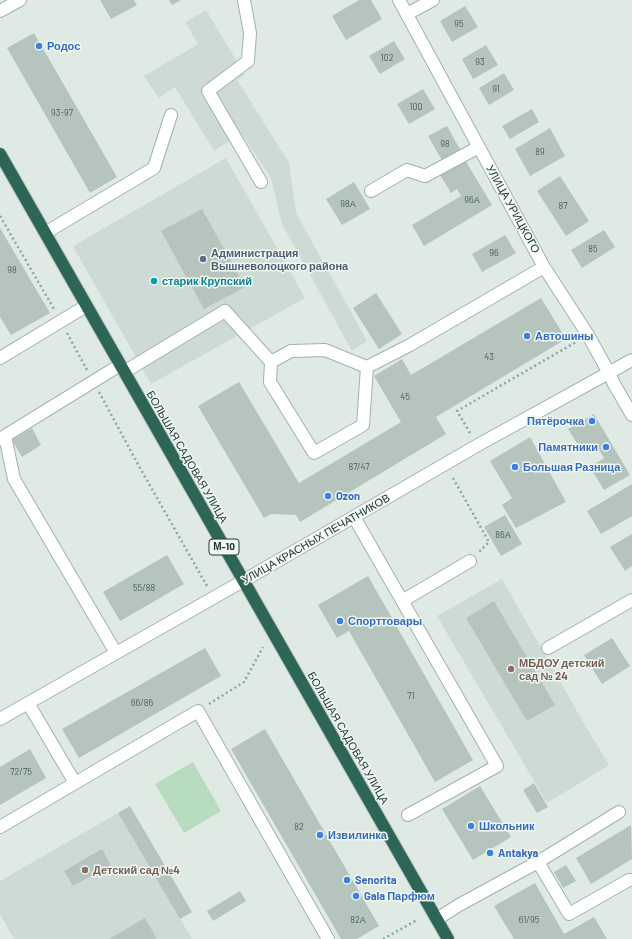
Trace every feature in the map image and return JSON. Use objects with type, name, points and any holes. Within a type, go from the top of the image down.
[{"type":"highway","name":"БОЛЬШАЯ САДОВАЯ УЛИЦА","points":[[0,154],[448,939]]},
{"type":"street","points":[[0,11],[20,0]]},
{"type":"street","points":[[244,0],[250,33],[248,61],[208,91],[261,182]]},
{"type":"street","name":"УЛИЦА УРИЦКОГО","points":[[399,0],[544,267],[588,335],[632,415]]},
{"type":"street","points":[[407,14],[433,0]]},
{"type":"street","points":[[45,234],[154,168],[171,115]]},
{"type":"street","points":[[371,191],[407,170],[425,176],[479,147]]},
{"type":"street","points":[[271,362],[291,351],[325,350],[367,367],[410,345],[544,267]]},
{"type":"street","points":[[0,358],[86,306]]},
{"type":"street","points":[[116,653],[14,479],[3,437],[94,382],[122,369],[225,311],[271,362],[270,382],[314,453],[363,424],[367,367]]},
{"type":"street","name":"УЛИЦА КРАСНЫХ ПЕЧАТНИКОВ","points":[[0,719],[214,598],[478,445],[632,360]]},
{"type":"street","points":[[354,517],[497,766],[408,815]]},
{"type":"street","points":[[402,601],[470,561]]},
{"type":"street","points":[[548,648],[632,600]]},
{"type":"street","points":[[28,703],[75,783]]},
{"type":"street","points":[[0,827],[198,711],[328,939]]},
{"type":"street","points":[[437,919],[459,905],[538,862],[619,812]]},
{"type":"street","points":[[538,862],[569,914],[629,880],[632,880]]},
{"type":"path","points":[[0,216],[61,321],[140,468],[214,598]]},
{"type":"path","points":[[478,445],[457,411],[588,335]]},
{"type":"path","points":[[453,478],[489,542],[470,561]]},
{"type":"path","points":[[198,711],[244,682],[263,647]]},
{"type":"path","points":[[382,939],[417,920]]},
{"type":"shaded area","points":[[206,10],[245,75],[237,80],[289,163],[296,213],[367,341],[352,351],[282,224],[271,178],[241,133],[214,151],[175,87],[159,98],[144,76],[198,44],[185,22]]},
{"type":"shaded area","points":[[226,158],[305,298],[151,384],[73,246]]},
{"type":"shaded area","name":"МБДОУ детский сад № 24","points":[[502,579],[609,765],[547,803],[437,616]]},
{"type":"shaded area","name":"Детский сад №4","points":[[118,813],[192,939],[14,939],[0,914],[0,881]]},
{"type":"green space","points":[[193,762],[221,811],[184,833],[155,784]]},
{"type":"building","points":[[100,0],[134,0],[137,5],[111,19]]},
{"type":"building","points":[[169,0],[181,0],[172,5]]},
{"type":"building","points":[[359,0],[371,0],[382,19],[346,40],[332,16]]},
{"type":"building","points":[[465,6],[478,27],[452,42],[440,21]]},
{"type":"building","points":[[34,33],[117,177],[90,193],[7,48]]},
{"type":"building","points":[[394,41],[405,59],[380,74],[369,56]]},
{"type":"building","points":[[486,45],[498,65],[473,79],[462,59]]},
{"type":"building","points":[[504,73],[514,90],[489,105],[479,88]]},
{"type":"building","points":[[423,89],[435,109],[409,124],[397,104]]},
{"type":"building","points":[[532,109],[539,122],[510,139],[502,126]]},
{"type":"building","points":[[447,126],[461,151],[443,162],[428,136]]},
{"type":"building","points":[[550,128],[565,156],[530,176],[515,149]]},
{"type":"building","points":[[465,160],[492,205],[424,246],[412,225],[461,196],[457,189],[451,193],[440,175]]},
{"type":"building","points":[[560,176],[589,221],[566,236],[537,191]]},
{"type":"building","points":[[354,182],[370,209],[342,225],[326,199]]},
{"type":"building","name":"Администрация Вышневолоцкого района","points":[[202,209],[245,287],[204,309],[161,231]]},
{"type":"building","points":[[0,228],[50,313],[11,335],[0,317]]},
{"type":"building","points":[[604,230],[615,247],[582,268],[571,250]]},
{"type":"building","points":[[505,235],[516,253],[482,272],[472,254]]},
{"type":"building","points":[[376,293],[402,334],[379,349],[353,308]]},
{"type":"building","points":[[541,298],[566,339],[436,417],[446,434],[300,522],[296,515],[271,514],[264,518],[198,406],[239,382],[299,483],[401,422],[374,376],[402,359],[411,375]]},
{"type":"building","points":[[594,414],[630,475],[604,490],[590,467],[604,458],[596,445],[583,453],[568,429]]},
{"type":"building","points":[[32,428],[41,445],[22,457],[12,440]]},
{"type":"building","points":[[530,437],[566,502],[516,528],[502,505],[512,498],[490,461]]},
{"type":"building","points":[[632,484],[632,516],[601,534],[587,511]]},
{"type":"building","points":[[505,515],[522,544],[501,556],[484,527]]},
{"type":"building","points":[[632,534],[632,566],[625,571],[610,547]]},
{"type":"building","points":[[167,555],[184,584],[120,621],[103,592]]},
{"type":"building","points":[[368,576],[473,760],[435,782],[349,631],[337,638],[318,605]]},
{"type":"building","points":[[494,601],[555,705],[527,721],[466,618]]},
{"type":"building","points":[[612,638],[630,666],[602,684],[584,655]]},
{"type":"building","points":[[205,648],[221,676],[79,758],[62,729]]},
{"type":"building","points":[[265,729],[379,926],[357,939],[341,939],[231,749]]},
{"type":"building","points":[[30,749],[46,778],[0,805],[0,767]]},
{"type":"building","points":[[534,783],[548,807],[537,813],[523,790]]},
{"type":"building","points":[[480,786],[511,837],[473,860],[442,809]]},
{"type":"building","points":[[130,806],[192,912],[180,919],[118,813]]},
{"type":"building","points":[[631,825],[632,859],[591,884],[576,858]]},
{"type":"building","points":[[102,849],[111,865],[73,886],[64,871]]},
{"type":"building","points":[[566,865],[576,881],[563,888],[554,872]]},
{"type":"building","points":[[535,883],[564,934],[594,917],[607,939],[514,939],[494,906]]},
{"type":"building","points":[[240,891],[246,901],[213,921],[207,911]]},
{"type":"building","points":[[145,918],[157,939],[109,939]]},
{"type":"place","name":"Родос","points":[[39,46]]},
{"type":"place","name":"Администрация Вышневолоцкого района","points":[[203,259]]},
{"type":"place","name":"старик Крупский","points":[[154,281]]},
{"type":"place","name":"Автошины","points":[[527,336]]},
{"type":"place","name":"Пятёрочка","points":[[592,421]]},
{"type":"place","name":"Памятники","points":[[606,447]]},
{"type":"place","name":"Большая Разница","points":[[515,467]]},
{"type":"place","name":"Ozon","points":[[328,496]]},
{"type":"place","name":"Спорттовары","points":[[340,621]]},
{"type":"place","name":"МБДОУ детский сад № 24","points":[[511,669]]},
{"type":"place","name":"Школьник","points":[[471,826]]},
{"type":"place","name":"Извилинка","points":[[320,835]]},
{"type":"place","name":"Antakya","points":[[490,853]]},
{"type":"place","name":"Детский сад №4","points":[[85,870]]},
{"type":"place","name":"Senorita","points":[[347,880]]},
{"type":"place","name":"Gala Парфюм","points":[[356,896]]}]
